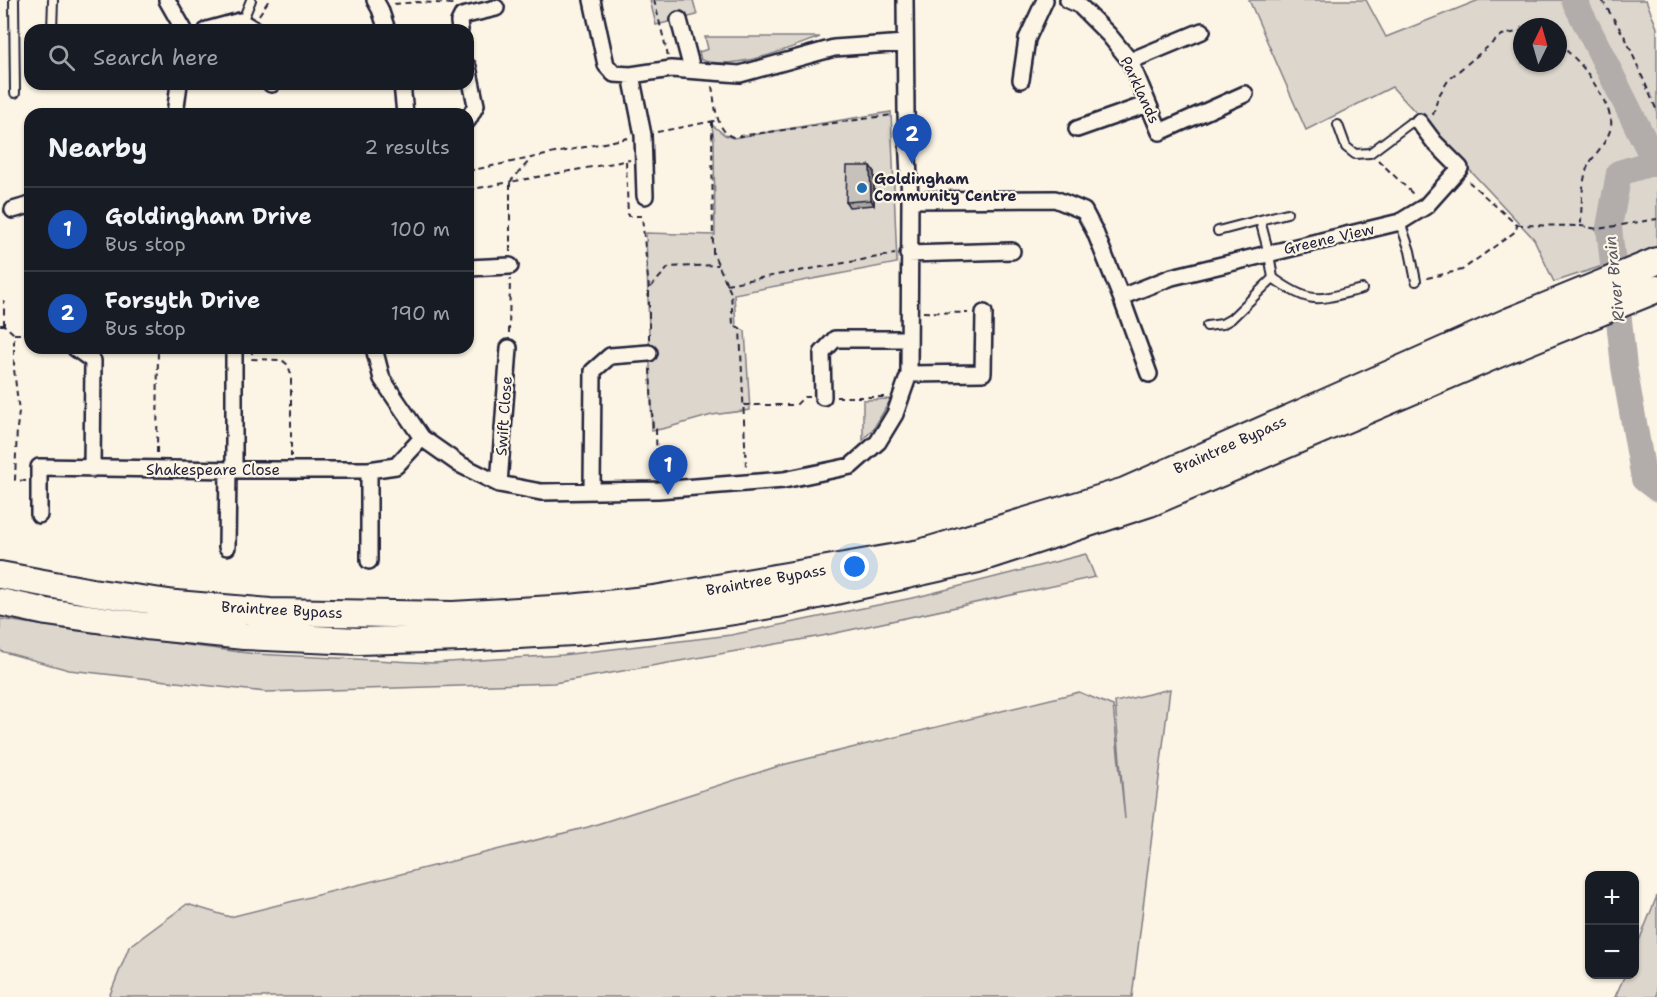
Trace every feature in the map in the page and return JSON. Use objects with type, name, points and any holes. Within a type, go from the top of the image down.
[{"type":"highway","name":"Braintree Bypass","points":[[0,575],[92,592],[176,604],[270,612],[442,615],[570,608],[654,599],[920,553],[1125,491],[1552,304],[1654,262]]},
{"type":"highway","name":"Braintree Bypass","points":[[0,603],[146,626],[244,636],[358,641],[573,632],[671,621],[777,604],[978,559],[1150,503],[1657,289]]},
{"type":"street","points":[[167,0],[181,24]]},
{"type":"street","points":[[592,0],[606,65],[614,74],[631,75],[671,69],[740,74],[834,48],[905,43]]},
{"type":"street","points":[[376,354],[382,379],[422,438],[459,464],[499,484],[541,492],[658,490],[784,480],[851,466],[878,442],[895,414],[909,374],[910,200],[906,113],[905,0]]},
{"type":"street","points":[[1021,80],[1028,39],[1045,0]]},
{"type":"street","name":"Parklands","points":[[1076,2],[1109,35],[1130,61],[1160,132],[1245,94]]},
{"type":"street","points":[[377,4],[385,24]]},
{"type":"street","points":[[459,24],[462,16],[496,8]]},
{"type":"street","points":[[680,20],[692,69]]},
{"type":"street","points":[[229,24],[240,21],[244,24]]},
{"type":"street","points":[[1130,61],[1202,31]]},
{"type":"street","points":[[631,75],[643,135],[645,196]]},
{"type":"street","points":[[176,108],[178,90]]},
{"type":"street","points":[[403,90],[404,108]]},
{"type":"street","points":[[473,90],[476,105],[474,109]]},
{"type":"street","points":[[1077,129],[1148,104]]},
{"type":"street","points":[[1419,122],[1434,142],[1460,168],[1458,172]]},
{"type":"street","name":"Greene View","points":[[1121,297],[1172,277],[1400,222],[1426,206],[1458,172]]},
{"type":"street","points":[[910,200],[1055,199],[1084,211],[1095,232],[1121,297],[1149,374]]},
{"type":"street","points":[[13,210],[24,207]]},
{"type":"street","points":[[908,253],[1012,251]]},
{"type":"street","points":[[474,268],[510,266]]},
{"type":"street","points":[[909,374],[983,373],[984,313]]},
{"type":"street","points":[[823,397],[822,353],[835,339],[908,339]]},
{"type":"street","name":"Swift Close","points":[[499,484],[509,348]]},
{"type":"street","points":[[592,491],[593,371],[609,356],[649,353]]},
{"type":"street","points":[[83,354],[93,361],[92,469]]},
{"type":"street","points":[[227,547],[234,354]]},
{"type":"street","name":"Shakespeare Close","points":[[39,515],[39,468],[369,470],[396,466],[422,438]]},
{"type":"street","points":[[369,470],[369,561]]},
{"type":"lane","points":[[14,0],[15,93]]},
{"type":"lane","points":[[52,24],[53,0]]},
{"type":"lane","points":[[249,24],[250,0]]},
{"type":"lane","points":[[1338,125],[1346,147],[1355,154],[1370,153],[1410,123],[1419,122]]},
{"type":"lane","points":[[1218,231],[1287,213]]},
{"type":"lane","points":[[1260,220],[1273,278],[1284,287],[1308,299],[1320,299],[1362,289]]},
{"type":"lane","points":[[1400,222],[1410,251],[1416,281]]},
{"type":"lane","points":[[1207,326],[1222,324],[1231,319],[1273,278]]},
{"type":"path","points":[[251,24],[269,0]]},
{"type":"path","points":[[654,0],[671,69]]},
{"type":"path","points":[[1602,0],[1626,39],[1657,111]]},
{"type":"path","points":[[377,4],[461,2]]},
{"type":"path","points":[[1434,142],[1433,115],[1438,97],[1449,79],[1502,35],[1513,33]]},
{"type":"path","points":[[1567,52],[1581,66],[1596,87],[1608,109],[1611,126],[1601,147],[1587,167],[1581,225]]},
{"type":"path","points":[[709,71],[719,120],[728,136],[906,113]]},
{"type":"path","points":[[474,170],[719,120]]},
{"type":"path","points":[[712,122],[713,253],[730,293],[733,324],[740,328],[747,484]]},
{"type":"path","points":[[1370,153],[1426,206]]},
{"type":"path","points":[[509,348],[510,182],[531,159]]},
{"type":"path","points":[[474,189],[626,161],[628,216],[642,216],[649,289]]},
{"type":"path","points":[[1458,172],[1517,225],[1581,225],[1598,229],[1657,219]]},
{"type":"path","points":[[1416,281],[1462,270],[1516,231],[1517,225]]},
{"type":"path","points":[[726,284],[908,253]]},
{"type":"path","points":[[4,300],[2,325],[14,334],[24,334]]},
{"type":"path","points":[[908,312],[984,313]]},
{"type":"path","points":[[14,334],[14,369],[19,412],[15,480]]},
{"type":"path","points":[[157,470],[158,354]]},
{"type":"path","points":[[252,354],[252,359],[282,360],[288,365],[291,374],[291,470]]},
{"type":"shaded area","points":[[650,0],[693,0],[697,15],[656,25]]},
{"type":"shaded area","points":[[1249,0],[1366,0],[1386,37],[1479,0],[1646,0],[1657,28],[1657,248],[1554,282],[1534,239],[1392,87],[1306,130]]},
{"type":"shaded area","points":[[705,37],[820,37],[746,61],[715,63],[701,60],[699,52],[708,49]]},
{"type":"shaded area","points":[[891,112],[897,263],[734,294],[736,326],[745,331],[750,410],[712,415],[652,431],[646,233],[715,235],[712,125],[733,138]]},
{"type":"shaded area","points":[[891,399],[874,428],[863,440],[863,400]]},
{"type":"shaded area","points":[[1086,554],[1095,577],[822,636],[554,683],[266,692],[69,670],[0,651],[0,619],[256,654],[433,663],[562,655],[731,635],[917,597]]},
{"type":"shaded area","points":[[1170,689],[1132,997],[109,997],[129,947],[187,904],[230,917],[588,827],[782,765],[1079,692],[1113,706],[1125,819],[1115,702]]},
{"type":"shaded area","points":[[1657,896],[1657,997],[1615,997],[1623,979],[1639,979],[1639,941]]},
{"type":"building","name":"Goldingham Community Centre","points":[[847,166],[870,166],[871,200],[846,202]]},
{"type":"waterway","name":"River Brain","points":[[1574,0],[1655,162],[1619,173],[1609,227],[1624,367],[1644,479],[1657,489]]},
{"type":"place","name":"Forsyth Drive","points":[[912,164]]},
{"type":"place","name":"Goldingham Community Centre","points":[[862,188]]},
{"type":"place","name":"Goldingham Drive","points":[[668,495]]}]
